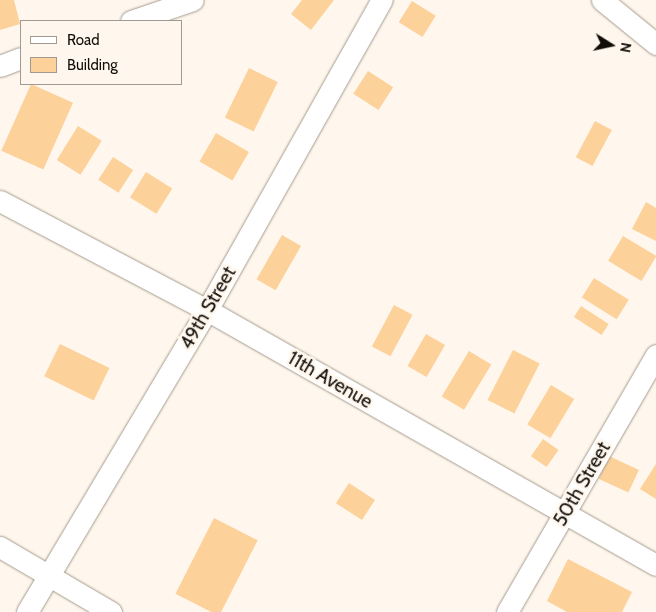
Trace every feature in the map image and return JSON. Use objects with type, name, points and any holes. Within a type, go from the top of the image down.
[{"type":"street","points":[[134,20],[193,0]]},
{"type":"street","name":"49th Street","points":[[27,612],[207,310],[382,0]]},
{"type":"street","points":[[602,0],[656,44]]},
{"type":"street","points":[[0,66],[20,58]]},
{"type":"street","name":"11th Avenue","points":[[0,201],[207,310],[656,565]]},
{"type":"street","name":"50th Street","points":[[507,612],[656,354]]},
{"type":"street","points":[[0,547],[111,612]]},
{"type":"building","points":[[0,0],[14,0],[20,24],[0,30]]},
{"type":"building","points":[[302,0],[334,0],[311,30],[291,14]]},
{"type":"building","points":[[412,1],[436,16],[422,37],[399,22]]},
{"type":"building","points":[[249,68],[278,82],[254,131],[225,117]]},
{"type":"building","points":[[368,71],[393,87],[378,110],[353,94]]},
{"type":"building","points":[[31,85],[73,103],[43,169],[1,151]]},
{"type":"building","points":[[595,121],[612,130],[593,166],[576,157]]},
{"type":"building","points":[[78,126],[102,141],[81,175],[57,160]]},
{"type":"building","points":[[216,133],[249,152],[232,181],[200,162]]},
{"type":"building","points":[[113,157],[133,170],[118,193],[98,180]]},
{"type":"building","points":[[146,172],[172,188],[156,214],[130,197]]},
{"type":"building","points":[[646,202],[656,208],[656,241],[632,229]]},
{"type":"building","points":[[282,235],[301,246],[276,290],[256,279]]},
{"type":"building","points":[[623,236],[656,256],[641,281],[608,261]]},
{"type":"building","points":[[594,278],[629,300],[617,319],[582,298]]},
{"type":"building","points":[[394,305],[413,315],[390,356],[372,346]]},
{"type":"building","points":[[581,306],[609,324],[602,335],[574,317]]},
{"type":"building","points":[[426,334],[445,345],[427,377],[408,366]]},
{"type":"building","points":[[60,344],[109,368],[94,400],[44,376]]},
{"type":"building","points":[[513,350],[540,364],[514,414],[488,400]]},
{"type":"building","points":[[469,351],[491,364],[464,410],[442,396]]},
{"type":"building","points":[[551,385],[574,399],[550,438],[527,424]]},
{"type":"building","points":[[543,439],[559,450],[547,467],[531,456]]},
{"type":"building","points":[[609,456],[639,470],[628,493],[598,479]]},
{"type":"building","points":[[656,464],[656,499],[640,489]]},
{"type":"building","points":[[349,483],[375,500],[362,520],[336,503]]},
{"type":"building","points":[[214,518],[258,540],[221,612],[211,612],[175,594]]},
{"type":"building","points":[[568,559],[632,592],[622,612],[567,612],[547,601]]}]
